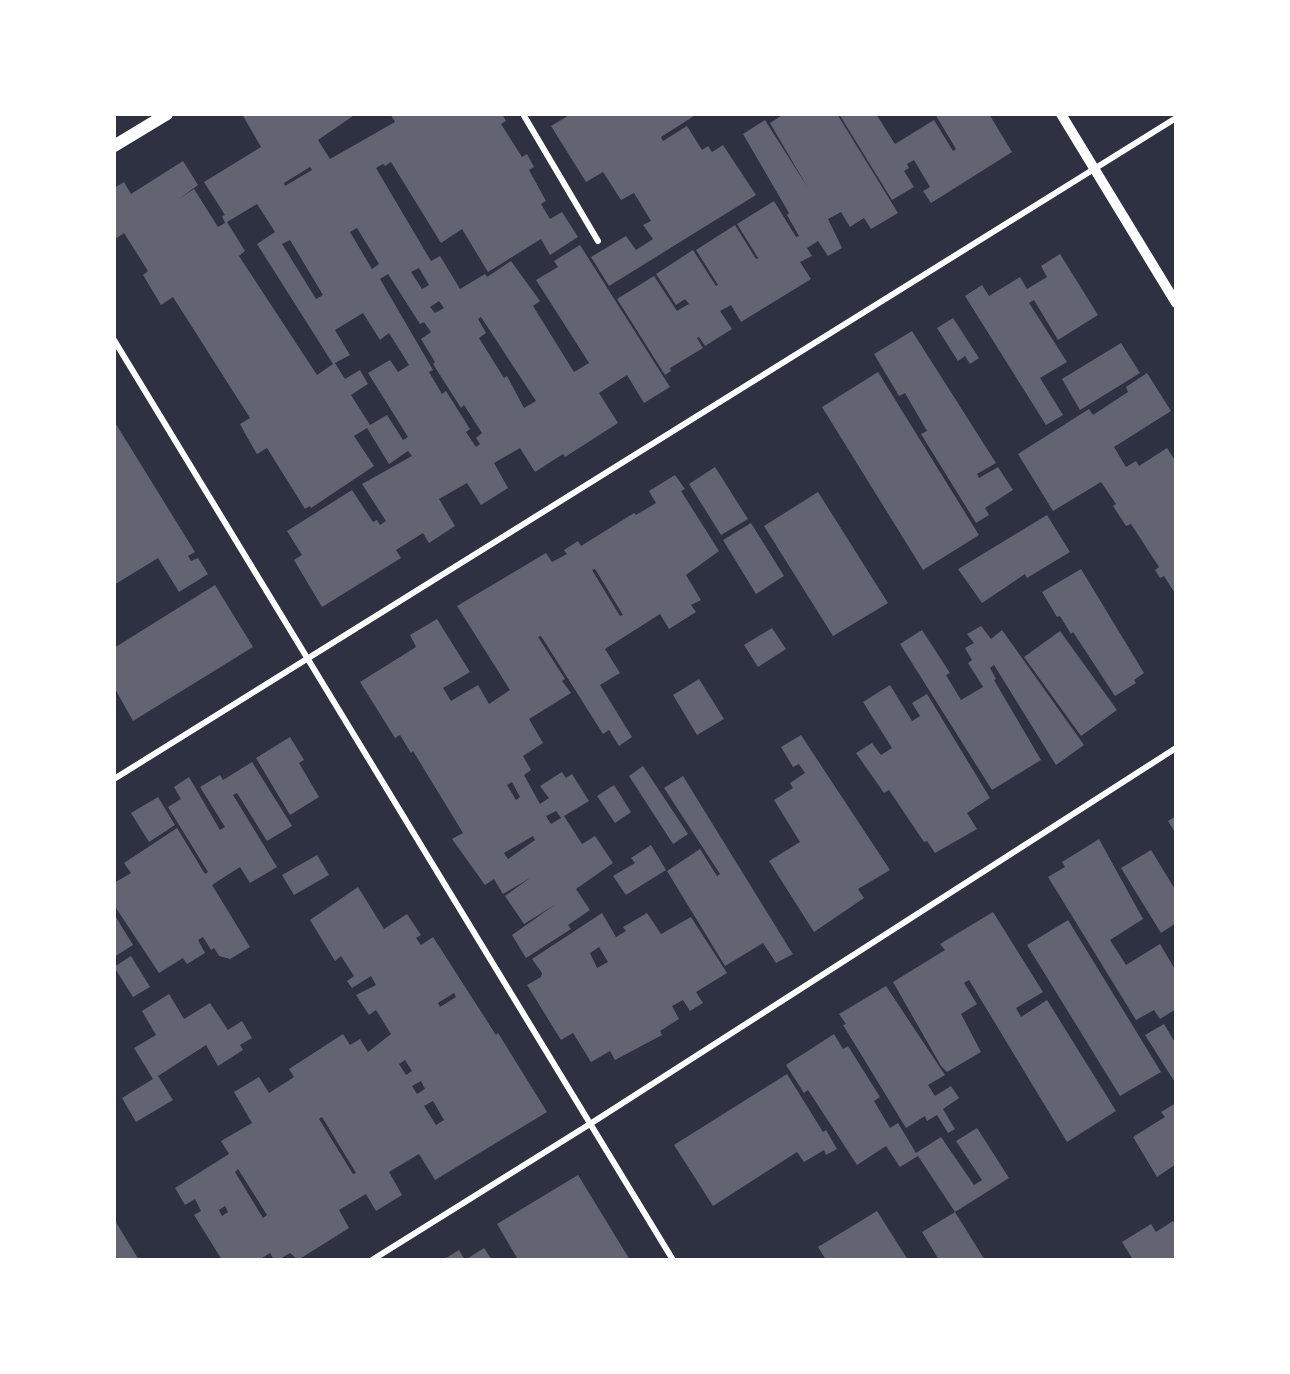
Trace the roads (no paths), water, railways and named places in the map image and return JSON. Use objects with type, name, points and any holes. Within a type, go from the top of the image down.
[{"type":"main road","points":[[114,146],[167,114]]},
{"type":"street","points":[[523,114],[598,241]]},
{"type":"street","points":[[1061,114],[1176,303]]},
{"type":"street","points":[[114,779],[1176,118]]},
{"type":"street","points":[[114,340],[673,1260]]},
{"type":"street","points":[[372,1260],[590,1124],[1176,748]]}]
